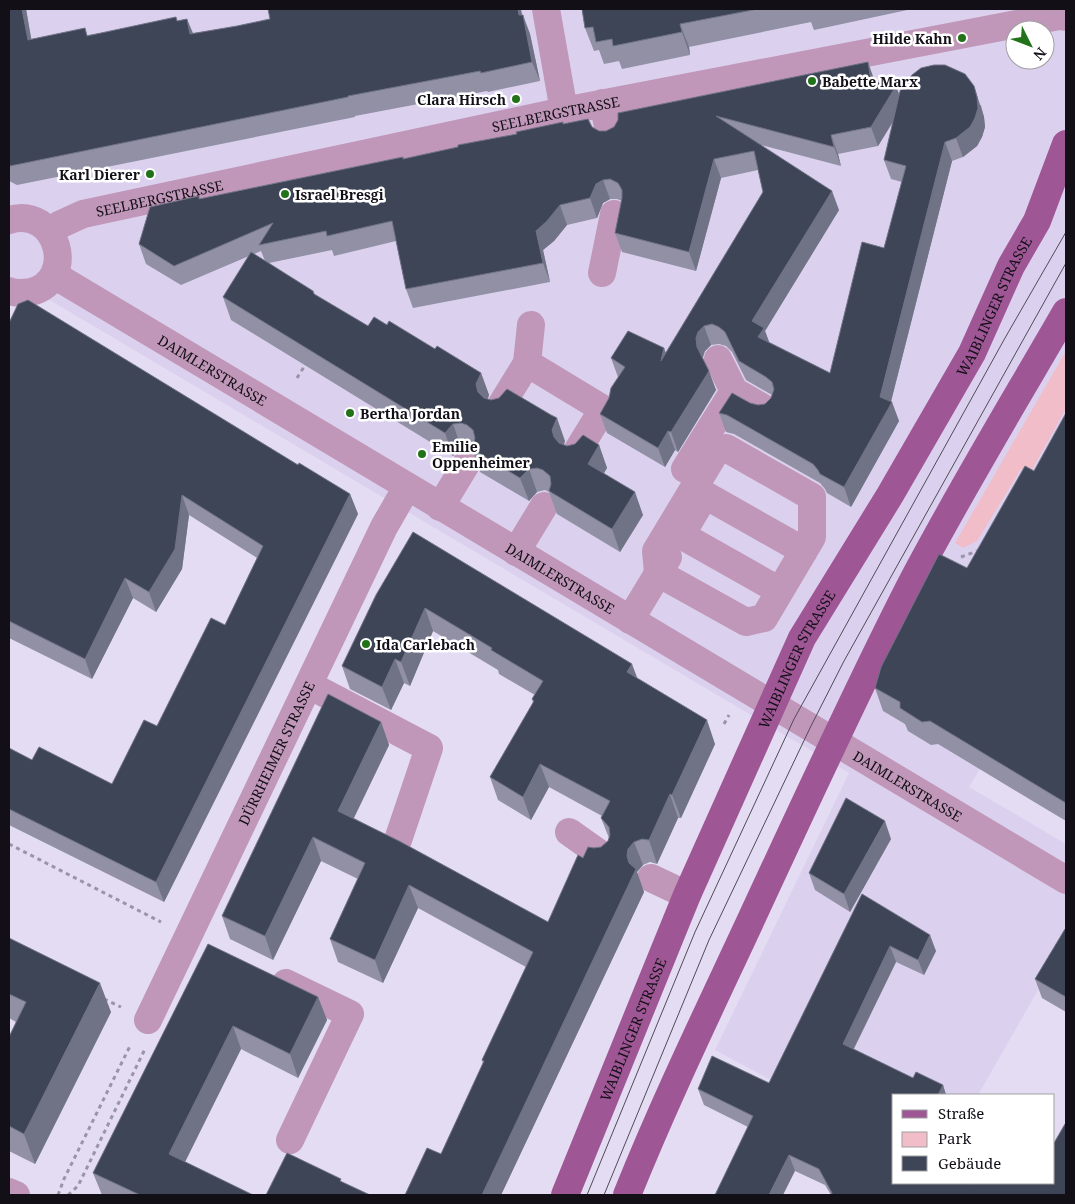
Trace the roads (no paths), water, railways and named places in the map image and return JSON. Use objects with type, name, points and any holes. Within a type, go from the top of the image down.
[{"type":"main road","name":"WAIBLINGER STRASSE","points":[[565,1195],[687,895],[807,631],[890,495],[972,353],[1011,266],[1037,221],[1066,144]]},
{"type":"main road","points":[[627,1195],[659,1116],[834,743],[910,588],[964,489],[1066,312]]},
{"type":"street","points":[[546,9],[564,111]]},
{"type":"street","name":"SEELBERGSTRASSE","points":[[50,232],[59,225],[83,214],[564,111],[1051,17],[1066,17]]},
{"type":"street","points":[[603,103],[610,135]]},
{"type":"street","points":[[602,273],[614,214]]},
{"type":"street","points":[[9,220],[25,218],[39,222],[50,232],[56,241],[59,253],[54,275],[46,284],[36,290],[24,293],[9,291]]},
{"type":"street","name":"DAIMLERSTRASSE","points":[[54,275],[1066,880]]},
{"type":"street","points":[[500,407],[527,363],[531,325]]},
{"type":"street","points":[[718,360],[734,391],[766,409]]},
{"type":"street","points":[[527,363],[603,408],[576,453]]},
{"type":"street","points":[[654,580],[651,525],[734,391]]},
{"type":"street","points":[[726,448],[812,497],[812,537],[764,618],[746,622],[654,580],[656,550],[715,453],[726,448]]},
{"type":"street","points":[[440,507],[468,460]]},
{"type":"street","name":"DÜRRHEIMER STRASSE","points":[[141,1028],[188,936],[384,527],[406,486]]},
{"type":"street","points":[[630,620],[705,495],[804,551]]},
{"type":"street","points":[[516,552],[544,506]]},
{"type":"street","points":[[680,535],[780,591]]},
{"type":"street","points":[[309,686],[428,748],[398,840]]},
{"type":"street","points":[[569,832],[603,856]]},
{"type":"street","points":[[651,878],[687,895]]},
{"type":"street","points":[[188,936],[214,948]]},
{"type":"street","points":[[265,973],[350,1014],[290,1140]]},
{"type":"street","points":[[9,1192],[16,1195]]},
{"type":"tram line","points":[[587,1195],[695,932],[794,719],[1005,338],[1066,232]]},
{"type":"tram line","points":[[604,1195],[709,940],[810,728],[844,661],[1066,263]]},
{"type":"place","name":"Hilde Kahn","points":[[962,38]]},
{"type":"place","name":"Babette Marx","points":[[812,81]]},
{"type":"place","name":"Clara Hirsch","points":[[516,99]]},
{"type":"place","name":"Karl Dierer","points":[[150,174]]},
{"type":"place","name":"Israel Bresgi","points":[[285,194]]},
{"type":"place","name":"Bertha Jordan","points":[[350,413]]},
{"type":"place","name":"Emilie Oppenheimer","points":[[422,454]]},
{"type":"place","name":"Ida Carlebach","points":[[366,644]]}]
